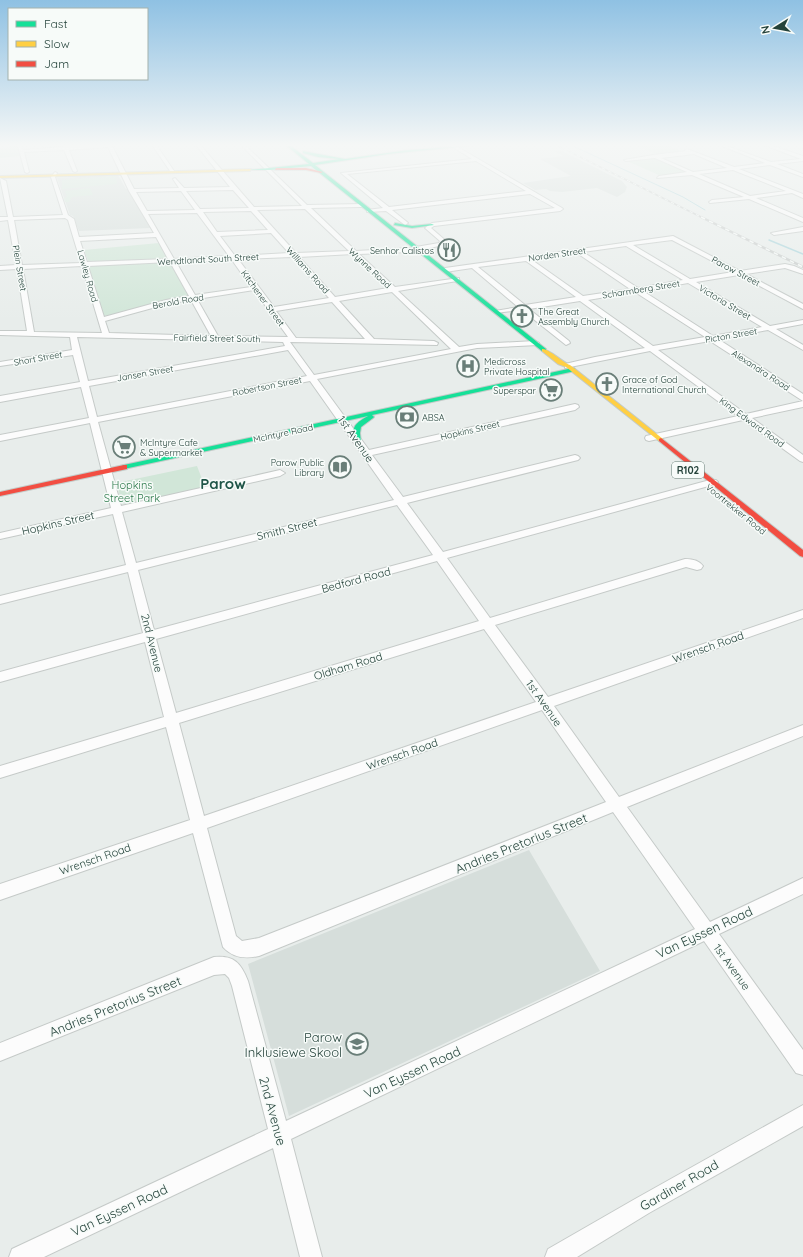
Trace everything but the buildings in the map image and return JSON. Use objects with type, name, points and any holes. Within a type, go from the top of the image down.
[{"type":"main road","name":"Voortrekker Road","points":[[361,205],[378,210],[421,249]]},
{"type":"main road","name":"Voortrekker Road","points":[[370,205],[395,224],[434,263],[457,279],[535,344],[566,367],[709,483],[803,562]]},
{"type":"main road","points":[[395,224],[409,227],[432,225]]},
{"type":"main road","name":"McIntyre Road","points":[[340,417],[384,412],[566,367]]},
{"type":"main road","name":"McIntyre Road","points":[[0,486],[106,466],[340,417],[566,367]]},
{"type":"main road","points":[[362,448],[355,430],[357,424],[384,412]]},
{"type":"main road","name":"McIntyre Road","points":[[0,494],[106,466]]},
{"type":"main road","name":"Voortrekker Road","points":[[709,483],[803,554]]},
{"type":"street","name":"Plein Street","points":[[8,205],[31,333]]},
{"type":"street","name":"Lawley Road","points":[[63,205],[66,216],[70,218],[77,239],[106,335]]},
{"type":"street","points":[[140,205],[216,338]]},
{"type":"street","name":"Kitchener Street","points":[[194,205],[292,337],[290,342]]},
{"type":"street","name":"Williams Road","points":[[249,205],[371,341]]},
{"type":"street","name":"Wynne Road","points":[[304,205],[457,350]]},
{"type":"street","points":[[145,213],[361,205]]},
{"type":"street","points":[[373,205],[378,210],[405,224]]},
{"type":"street","points":[[378,210],[423,205]]},
{"type":"street","points":[[432,225],[560,209],[553,205]]},
{"type":"street","points":[[768,205],[803,220]]},
{"type":"street","points":[[0,219],[66,216]]},
{"type":"street","name":"Wendtlandt South Street","points":[[0,268],[421,249],[440,245],[443,242],[428,228],[432,225]]},
{"type":"street","points":[[774,233],[803,228]]},
{"type":"street","points":[[216,234],[273,231]]},
{"type":"street","points":[[77,239],[158,235]]},
{"type":"street","name":"Norden Street","points":[[443,268],[473,266],[668,238]]},
{"type":"street","name":"Parow Street","points":[[668,238],[676,239],[803,307]]},
{"type":"street","name":"Victoria Street","points":[[626,244],[803,348]]},
{"type":"street","name":"Alexandra Road","points":[[577,251],[803,398]]},
{"type":"street","name":"King Edward Road","points":[[526,258],[803,459]]},
{"type":"street","points":[[473,266],[566,343]]},
{"type":"street","name":"Scharmberg Street","points":[[497,312],[785,266],[792,267],[803,272]]},
{"type":"street","points":[[272,310],[457,279]]},
{"type":"street","name":"Berold Road","points":[[101,320],[156,305],[256,288]]},
{"type":"street","name":"Picton Street","points":[[566,367],[599,362],[803,322]]},
{"type":"street","name":"Fairfield Street South","points":[[0,332],[216,338],[290,342],[371,341],[434,343]]},
{"type":"street","name":"2nd Avenue","points":[[73,334],[76,352],[229,941],[237,948]]},
{"type":"street","name":"1st Avenue","points":[[290,342],[312,378],[803,1066]]},
{"type":"street","name":"Jansen Street","points":[[0,399],[85,384],[290,342]]},
{"type":"street","name":"Robertson Street","points":[[0,438],[457,350],[492,344],[535,344]]},
{"type":"street","name":"Short Street","points":[[0,364],[76,352]]},
{"type":"street","points":[[652,437],[803,404]]},
{"type":"street","name":"Hopkins Street","points":[[362,448],[575,407]]},
{"type":"street","name":"Smith Street","points":[[0,600],[575,458]]},
{"type":"street","name":"Hopkins Street","points":[[0,536],[280,473]]},
{"type":"street","name":"Bedford Road","points":[[0,677],[709,483]]},
{"type":"street","name":"Oldham Road","points":[[0,772],[685,563],[691,563],[697,566]]},
{"type":"street","name":"Wrensch Road","points":[[0,892],[803,614]]},
{"type":"street","name":"Andries Pretorius Street","points":[[237,948],[248,950],[259,947],[803,730]]},
{"type":"street","name":"Van Eyssen Road","points":[[20,1257],[803,886]]},
{"type":"street","name":"Andries Pretorius Street","points":[[0,1052],[214,966],[222,965],[231,967]]},
{"type":"street","name":"2nd Avenue","points":[[231,967],[237,975],[241,986],[311,1257]]},
{"type":"street","name":"Gardiner Road","points":[[556,1257],[642,1206],[803,1115]]},
{"type":"shaded area","points":[[66,205],[137,205],[150,228],[79,231],[73,216],[70,215]]},
{"type":"shaded area","name":"Parow Inklusiewe Skool","points":[[529,850],[600,971],[289,1116],[248,964]]},
{"type":"green space","points":[[159,243],[167,257],[162,259],[94,262],[88,261],[84,250]]},
{"type":"green space","points":[[170,263],[189,296],[108,316],[102,315],[86,266]]},
{"type":"green space","name":"Hopkins Street Park","points":[[197,466],[205,487],[128,504],[122,503],[116,483]]},
{"type":"waterway","points":[[696,205],[705,210]]},
{"type":"waterway","points":[[769,240],[803,254]]},
{"type":"railway","points":[[676,205],[703,218]]},
{"type":"railway","points":[[701,217],[803,267]]},
{"type":"traffic: fast","points":[[362,205],[544,350]]},
{"type":"traffic: fast","points":[[395,224],[412,227],[432,225]]},
{"type":"traffic: fast","points":[[124,467],[573,370]]},
{"type":"traffic: fast","points":[[358,443],[356,429],[359,424],[371,417]]},
{"type":"traffic: slow","points":[[544,350],[560,363],[568,366],[661,440]]},
{"type":"traffic: jam","points":[[661,440],[803,554]]},
{"type":"traffic: jam","points":[[0,494],[124,467]]},
{"type":"place","name":"Senhor Calistos","points":[[449,250]]},
{"type":"place","name":"The Great Assembly Church","points":[[522,316]]},
{"type":"place","name":"Medicross Private Hospital","points":[[468,366]]},
{"type":"place","name":"Grace of God International Church","points":[[607,384]]},
{"type":"place","name":"Superspar","points":[[551,390]]},
{"type":"place","name":"ABSA","points":[[407,417]]},
{"type":"place","name":"McIntyre Cafe & Supermarket","points":[[124,447]]},
{"type":"place","name":"Parow Public Library","points":[[340,467]]},
{"type":"place","name":"Parow Inklusiewe Skool","points":[[357,1044]]},
{"type":"district","name":"Parow","points":[[223,483]]}]
